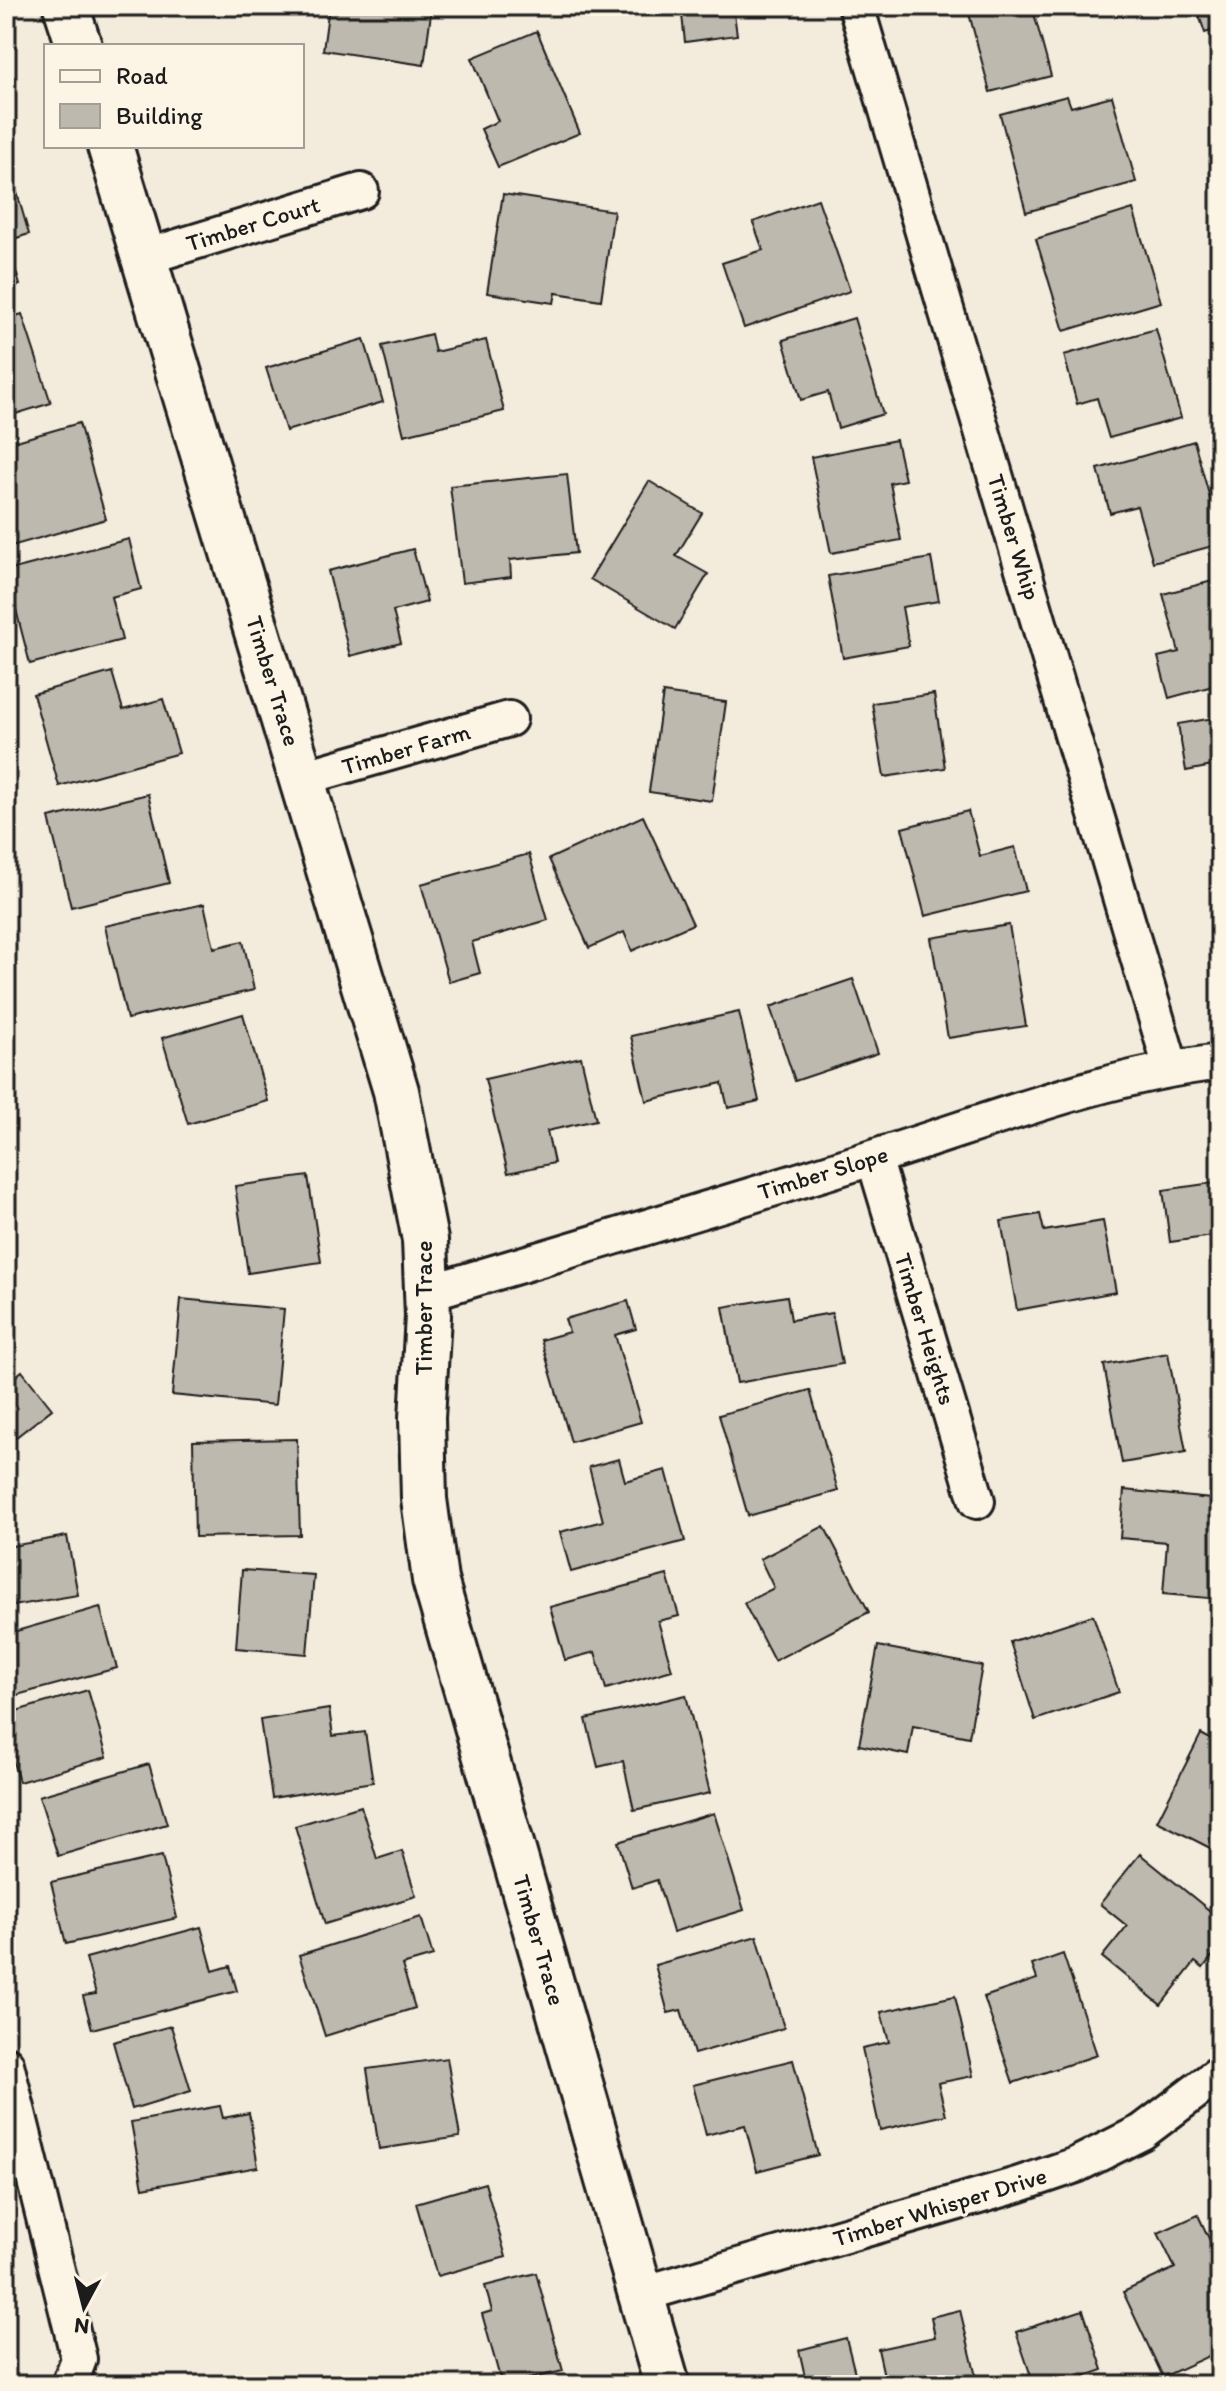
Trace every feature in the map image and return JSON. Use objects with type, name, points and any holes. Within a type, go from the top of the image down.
[{"type":"street","points":[[66,6],[78,44]]},
{"type":"street","name":"Timber Whip","points":[[856,6],[1171,1068]]},
{"type":"street","name":"Timber Trace","points":[[111,148],[396,1091],[425,1240],[424,1499],[435,1580],[667,2385]]},
{"type":"street","name":"Timber Court","points":[[145,257],[361,191]]},
{"type":"street","name":"Timber Farm","points":[[302,778],[509,719]]},
{"type":"street","name":"Timber Slope","points":[[427,1293],[874,1158],[1109,1083],[1171,1068],[1220,1062]]},
{"type":"street","name":"Timber Heights","points":[[874,1158],[977,1501]]},
{"type":"street","points":[[6,2064],[79,2359],[69,2385]]},
{"type":"street","name":"Timber Whisper Drive","points":[[639,2295],[1076,2165],[1142,2132],[1220,2073]]},
{"type":"building","points":[[329,6],[432,6],[424,65],[323,50]]},
{"type":"building","points":[[681,6],[733,6],[737,35],[685,42]]},
{"type":"building","points":[[967,6],[1032,6],[1051,76],[990,92]]},
{"type":"building","points":[[1196,6],[1220,6],[1220,28],[1205,33]]},
{"type":"building","points":[[537,31],[580,133],[498,167],[481,129],[498,121],[472,58]]},
{"type":"building","points":[[1067,96],[1071,107],[1112,96],[1136,182],[1026,212],[1000,114]]},
{"type":"building","points":[[15,186],[29,234],[7,241],[20,285],[6,289],[6,189]]},
{"type":"building","points":[[503,194],[614,211],[601,300],[556,293],[554,303],[487,293]]},
{"type":"building","points":[[818,199],[850,291],[744,328],[722,263],[763,250],[753,222]]},
{"type":"building","points":[[1133,209],[1161,302],[1064,331],[1036,239]]},
{"type":"building","points":[[22,314],[51,403],[6,417],[6,319]]},
{"type":"building","points":[[854,318],[883,414],[838,428],[828,392],[801,400],[783,340]]},
{"type":"building","points":[[1156,329],[1181,418],[1109,438],[1097,398],[1077,404],[1064,355]]},
{"type":"building","points":[[431,334],[435,352],[486,340],[504,411],[404,435],[382,346]]},
{"type":"building","points":[[364,339],[383,402],[286,431],[266,368]]},
{"type":"building","points":[[79,423],[106,519],[8,547],[6,444]]},
{"type":"building","points":[[896,440],[905,480],[890,483],[901,540],[831,553],[811,457]]},
{"type":"building","points":[[1194,441],[1220,534],[1220,544],[1153,562],[1137,506],[1110,513],[1098,469]]},
{"type":"building","points":[[567,474],[576,553],[510,560],[511,577],[462,583],[450,486]]},
{"type":"building","points":[[649,481],[702,513],[676,556],[708,574],[675,629],[590,579]]},
{"type":"building","points":[[129,539],[141,589],[111,597],[122,640],[30,664],[6,571]]},
{"type":"building","points":[[413,549],[427,602],[393,611],[401,643],[350,656],[328,571]]},
{"type":"building","points":[[931,558],[939,601],[902,607],[909,646],[843,658],[828,576]]},
{"type":"building","points":[[1220,579],[1220,684],[1169,698],[1158,657],[1179,652],[1163,594]]},
{"type":"building","points":[[112,672],[123,710],[163,699],[179,753],[59,786],[33,694]]},
{"type":"building","points":[[663,693],[726,702],[712,801],[649,792]]},
{"type":"building","points":[[934,694],[945,768],[884,777],[872,703]]},
{"type":"building","points":[[1220,717],[1220,778],[1218,765],[1186,771],[1178,724]]},
{"type":"building","points":[[148,794],[169,883],[71,907],[49,818]]},
{"type":"building","points":[[968,811],[980,856],[1015,847],[1026,891],[925,916],[902,828]]},
{"type":"building","points":[[643,816],[693,924],[632,951],[624,932],[589,948],[549,859]]},
{"type":"building","points":[[529,854],[548,920],[472,942],[480,973],[449,982],[421,884]]},
{"type":"building","points":[[204,904],[214,948],[243,941],[254,990],[127,1019],[105,926]]},
{"type":"building","points":[[1009,925],[1026,1026],[948,1038],[931,938]]},
{"type":"building","points":[[853,979],[878,1053],[795,1081],[770,1007]]},
{"type":"building","points":[[739,1012],[759,1101],[728,1108],[722,1083],[646,1101],[631,1036]]},
{"type":"building","points":[[243,1014],[268,1101],[188,1124],[162,1038]]},
{"type":"building","points":[[581,1057],[596,1120],[547,1131],[554,1163],[508,1173],[485,1079]]},
{"type":"building","points":[[308,1176],[321,1262],[248,1273],[235,1186]]},
{"type":"building","points":[[1220,1182],[1220,1235],[1170,1242],[1163,1190]]},
{"type":"building","points":[[1040,1214],[1044,1231],[1103,1221],[1116,1292],[1017,1310],[1001,1221]]},
{"type":"building","points":[[787,1296],[791,1320],[832,1313],[842,1364],[737,1383],[723,1307]]},
{"type":"building","points":[[181,1299],[284,1309],[275,1405],[172,1395]]},
{"type":"building","points":[[628,1301],[636,1329],[615,1335],[641,1422],[571,1442],[541,1340],[569,1332],[565,1319]]},
{"type":"building","points":[[1168,1353],[1186,1452],[1122,1463],[1104,1365]]},
{"type":"building","points":[[22,1371],[52,1409],[6,1445],[6,1384]]},
{"type":"building","points":[[810,1390],[838,1491],[748,1516],[719,1415]]},
{"type":"building","points":[[297,1439],[300,1535],[195,1537],[193,1441]]},
{"type":"building","points":[[619,1459],[625,1481],[666,1470],[685,1541],[571,1572],[560,1532],[603,1521],[589,1467]]},
{"type":"building","points":[[1124,1490],[1220,1500],[1220,1599],[1163,1594],[1167,1542],[1120,1538]]},
{"type":"building","points":[[824,1526],[869,1612],[774,1661],[744,1603],[774,1588],[760,1559]]},
{"type":"building","points":[[67,1536],[78,1595],[6,1607],[6,1547]]},
{"type":"building","points":[[242,1570],[314,1575],[307,1654],[236,1648]]},
{"type":"building","points":[[667,1575],[679,1616],[658,1621],[672,1670],[606,1689],[595,1652],[565,1660],[550,1607]]},
{"type":"building","points":[[100,1607],[117,1668],[6,1698],[6,1634]]},
{"type":"building","points":[[1093,1615],[1119,1692],[1035,1720],[1010,1642]]},
{"type":"building","points":[[878,1646],[982,1666],[969,1737],[913,1726],[908,1755],[859,1745]]},
{"type":"building","points":[[88,1690],[107,1757],[19,1782],[6,1738],[6,1714]]},
{"type":"building","points":[[686,1695],[710,1793],[634,1810],[623,1761],[598,1767],[586,1719]]},
{"type":"building","points":[[329,1709],[333,1736],[365,1732],[373,1782],[272,1798],[260,1720]]},
{"type":"building","points":[[1201,1734],[1220,1744],[1220,1853],[1157,1821]]},
{"type":"building","points":[[149,1764],[167,1824],[58,1856],[39,1796]]},
{"type":"building","points":[[361,1806],[377,1859],[402,1851],[416,1896],[325,1924],[295,1826]]},
{"type":"building","points":[[714,1813],[744,1910],[673,1932],[657,1880],[632,1888],[618,1842]]},
{"type":"building","points":[[1140,1854],[1220,1919],[1220,1947],[1203,1968],[1195,1962],[1161,2005],[1102,1957],[1127,1926],[1100,1904]]},
{"type":"building","points":[[162,1856],[177,1918],[66,1944],[51,1882]]},
{"type":"building","points":[[421,1917],[433,1956],[402,1965],[415,2008],[325,2036],[299,1955]]},
{"type":"building","points":[[201,1927],[213,1971],[230,1966],[237,1991],[92,2029],[83,1996],[96,1994],[86,1958]]},
{"type":"building","points":[[757,1936],[784,2028],[694,2054],[681,2010],[668,2013],[655,1965]]},
{"type":"building","points":[[1063,1954],[1097,2055],[1013,2083],[984,1997],[1037,1979],[1032,1965]]},
{"type":"building","points":[[955,1996],[973,2076],[938,2083],[946,2115],[880,2130],[862,2048],[889,2042],[881,2012]]},
{"type":"building","points":[[171,2026],[191,2091],[132,2109],[113,2042]]},
{"type":"building","points":[[447,2058],[460,2137],[379,2149],[367,2069]]},
{"type":"building","points":[[793,2060],[818,2155],[757,2171],[745,2125],[706,2135],[693,2085]]},
{"type":"building","points":[[220,2106],[223,2118],[249,2113],[258,2167],[143,2188],[131,2122]]},
{"type":"building","points":[[485,2183],[506,2257],[437,2276],[416,2203]]},
{"type":"building","points":[[1198,2215],[1220,2262],[1220,2359],[1217,2352],[1163,2377],[1123,2292],[1175,2268],[1158,2233]]},
{"type":"building","points":[[536,2273],[563,2371],[502,2385],[482,2314],[492,2311],[485,2286]]},
{"type":"building","points":[[960,2310],[978,2385],[886,2385],[878,2349],[935,2337],[931,2317]]},
{"type":"building","points":[[1083,2310],[1103,2370],[1060,2385],[1034,2385],[1016,2332]]},
{"type":"building","points":[[846,2338],[858,2385],[807,2385],[799,2350]]}]
